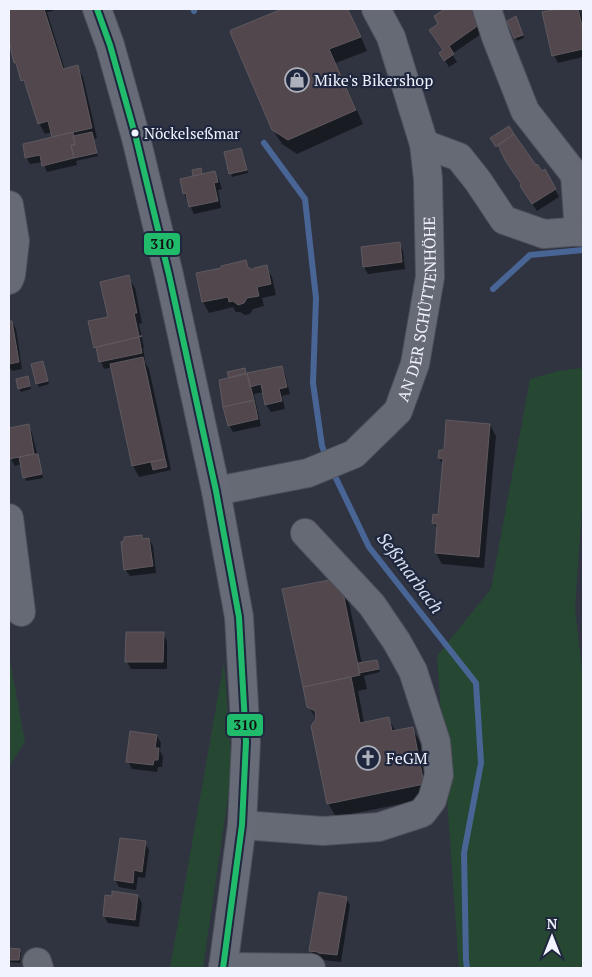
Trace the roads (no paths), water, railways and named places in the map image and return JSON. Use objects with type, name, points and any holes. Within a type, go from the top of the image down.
[{"type":"main road","points":[[97,9],[110,45],[136,138],[167,266],[216,491],[239,617],[246,742],[242,825],[223,968]]},
{"type":"main road","points":[[110,45],[114,9]]},
{"type":"street","name":"AN DER SCHÜTTENHÖHE","points":[[216,491],[308,473],[354,454],[398,411],[416,364],[430,277],[428,179],[424,144],[391,37],[376,9]]},
{"type":"street","points":[[424,144],[459,157],[478,181],[504,220],[544,234],[581,232],[575,175],[525,110],[487,9]]},
{"type":"street","points":[[9,205],[15,241],[12,275],[9,280]]},
{"type":"street","points":[[9,518],[21,612]]},
{"type":"street","points":[[242,825],[323,831],[379,827],[422,813],[432,800],[439,775],[436,742],[413,671],[397,642],[372,605],[304,533]]},
{"type":"street","points":[[223,968],[311,968]]},
{"type":"waterway","name":"Seßmarbach","points":[[264,143],[305,199],[316,298],[313,383],[322,446],[327,459]]},
{"type":"waterway","points":[[493,289],[530,255],[583,250]]},
{"type":"waterway","name":"Seßmarbach","points":[[332,470],[369,547],[476,683],[481,763],[464,853],[467,968]]},
{"type":"place","name":"Mike's Bikershop","points":[[297,80]]},
{"type":"place","name":"Nöckelseßmar","points":[[135,133]]},
{"type":"place","name":"FeGM","points":[[368,758]]}]
